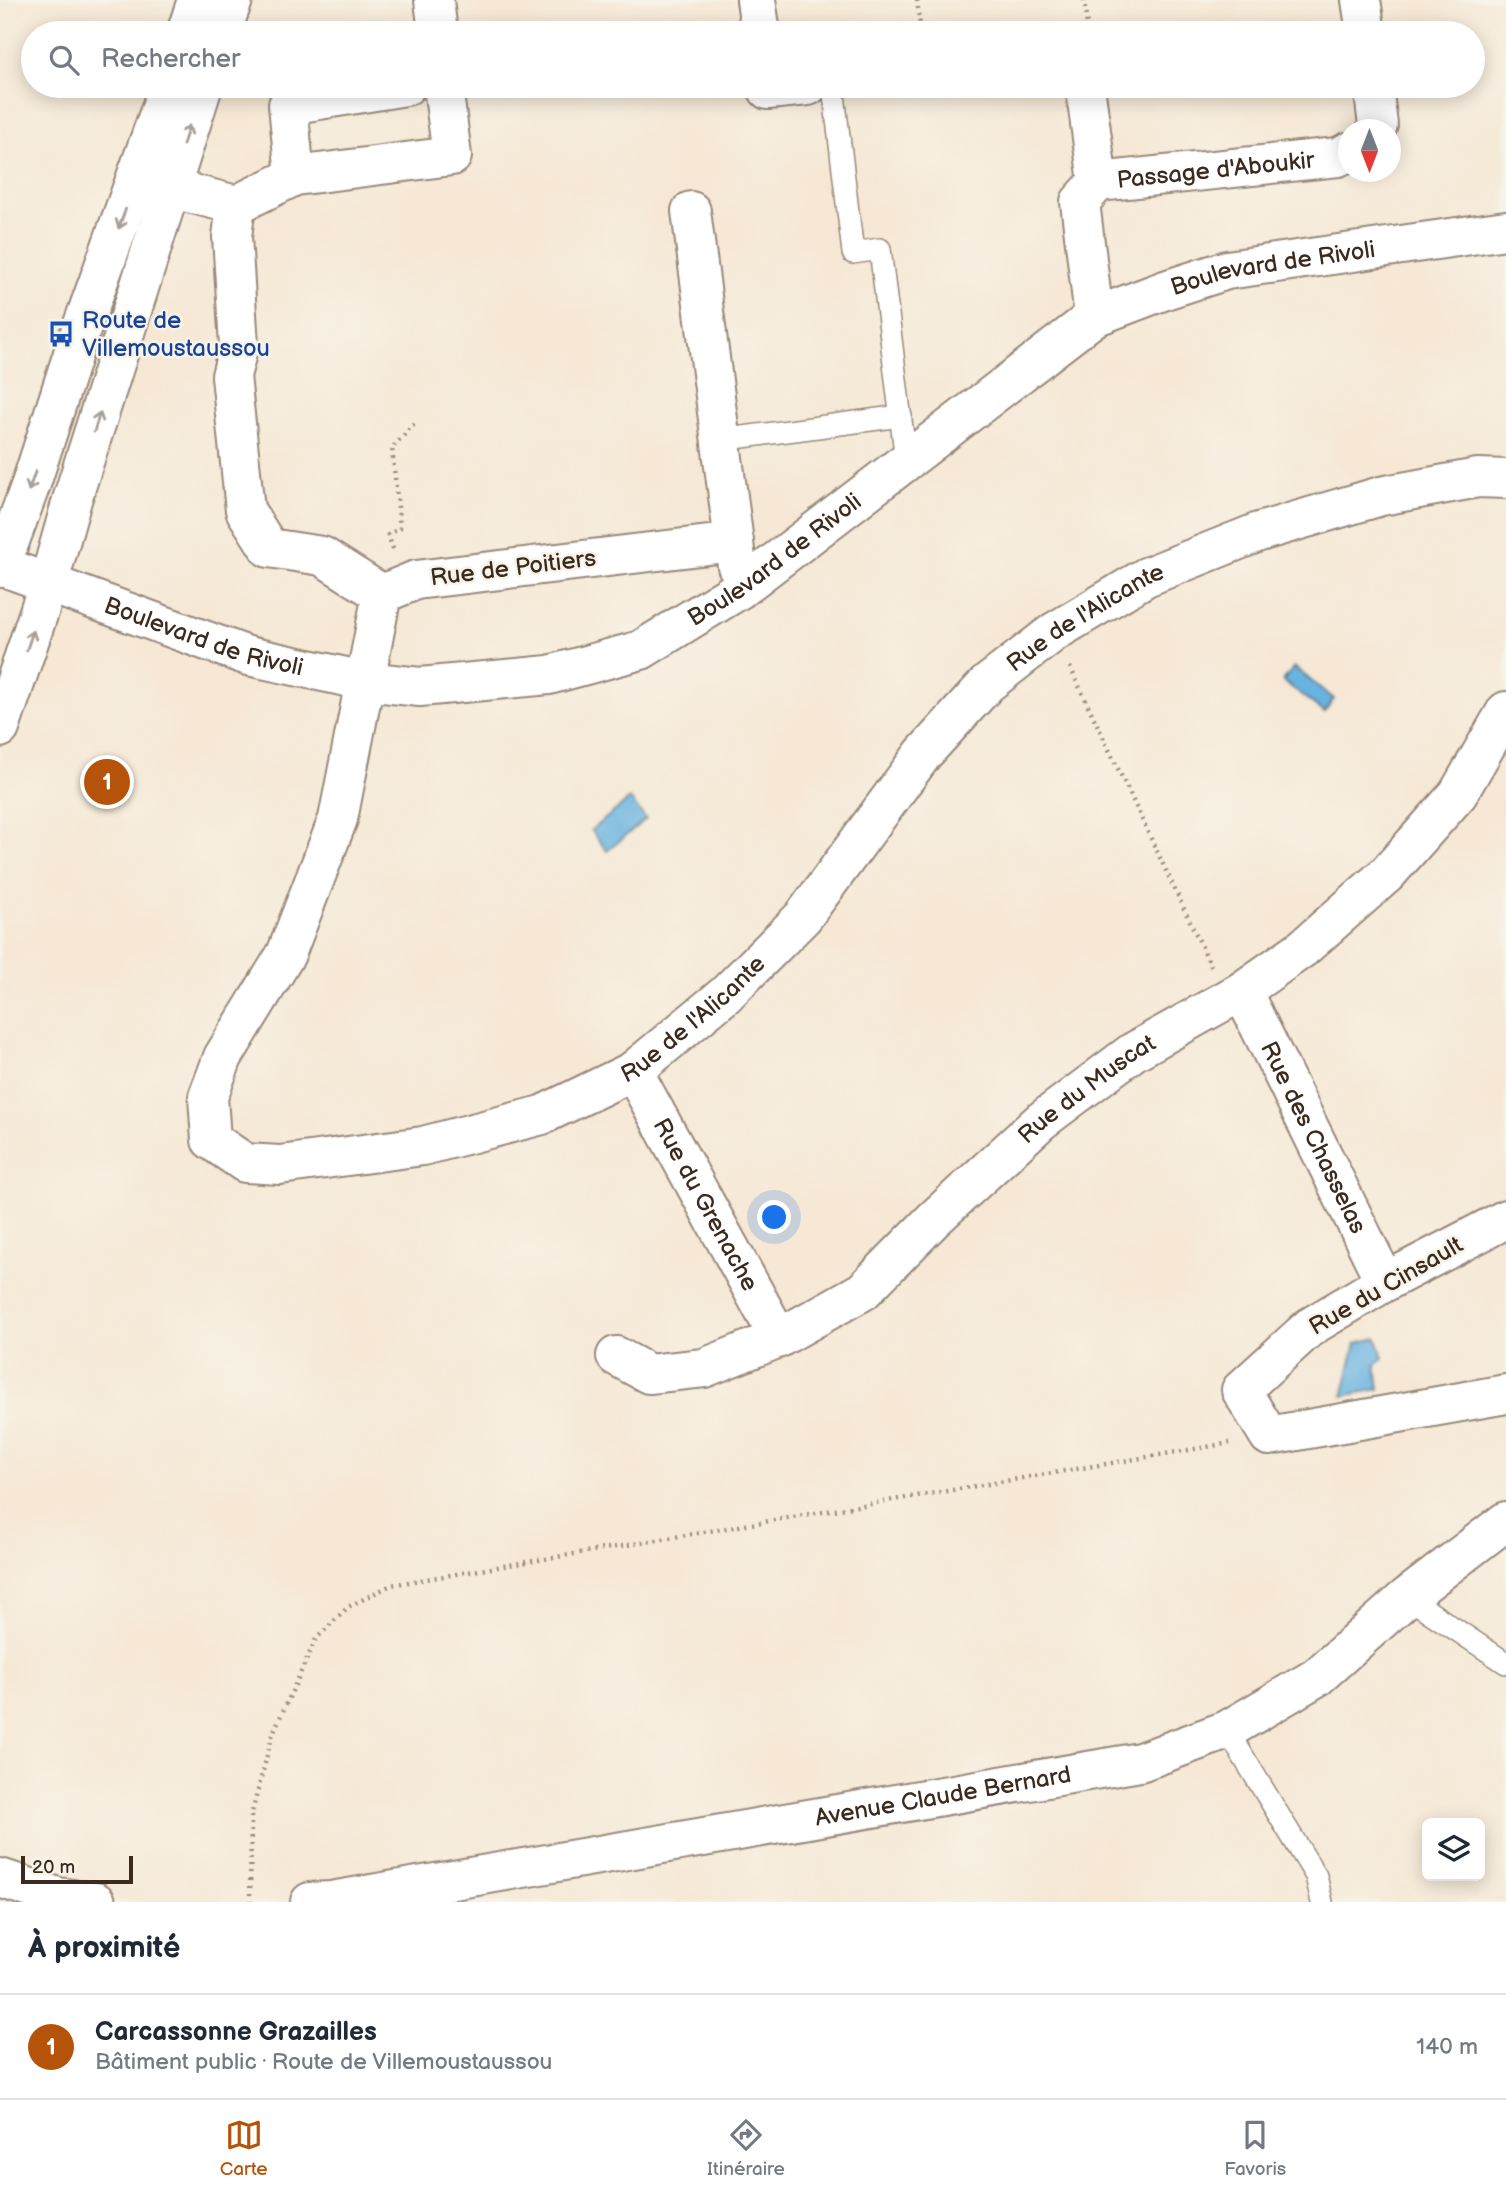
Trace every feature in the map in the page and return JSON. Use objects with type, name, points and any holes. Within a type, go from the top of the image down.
[{"type":"street","points":[[190,21],[197,0]]},
{"type":"street","points":[[225,21],[233,0]]},
{"type":"street","points":[[434,0],[437,21]]},
{"type":"street","points":[[756,0],[759,21]]},
{"type":"street","points":[[1362,0],[1365,21]]},
{"type":"street","points":[[1,723],[48,585],[153,182],[167,98]]},
{"type":"street","points":[[0,567],[31,484],[77,341],[153,182],[197,98]]},
{"type":"street","points":[[295,176],[288,105],[331,98]]},
{"type":"street","points":[[153,182],[236,205],[295,176],[452,156],[445,98]]},
{"type":"street","points":[[1087,98],[1098,183]]},
{"type":"street","points":[[1375,98],[1377,119]]},
{"type":"street","name":"Passage d'Aboukir","points":[[1094,317],[1080,202],[1098,183],[1338,157]]},
{"type":"street","points":[[236,205],[232,237],[239,345],[231,376],[245,510],[269,548],[322,556],[394,589],[365,681]]},
{"type":"street","points":[[691,211],[740,589]]},
{"type":"street","name":"Boulevard de Rivoli","points":[[0,567],[248,656],[365,681],[420,687],[549,675],[641,650],[740,589],[1094,317],[1227,270],[1506,230]]},
{"type":"street","name":"Rue de l'Alicante","points":[[365,681],[338,819],[286,954],[223,1057],[208,1097],[212,1140],[245,1163],[280,1166],[423,1146],[542,1115],[633,1071],[725,995],[803,917],[923,754],[987,684],[1054,632],[1146,577],[1259,532],[1381,496],[1478,478],[1506,479]]},
{"type":"street","name":"Rue de Poitiers","points":[[394,589],[416,580],[734,542]]},
{"type":"street","name":"Rue du Muscat","points":[[615,1356],[649,1374],[704,1368],[779,1338],[863,1291],[934,1219],[1041,1121],[1133,1052],[1234,995],[1303,948],[1387,874],[1458,794],[1506,711]]},
{"type":"street","name":"Rue des Chasselas","points":[[1234,995],[1385,1282]]},
{"type":"street","name":"Rue du Grenache","points":[[633,1071],[779,1338]]},
{"type":"street","name":"Rue du Cinsault","points":[[1269,1436],[1241,1390],[1310,1327],[1385,1282],[1506,1219]]},
{"type":"street","points":[[1269,1436],[1506,1394]]},
{"type":"street","name":"Avenue Claude Bernard","points":[[310,1902],[1140,1762],[1227,1731],[1317,1677],[1407,1597],[1506,1521]]},
{"type":"street","points":[[0,1878],[58,1897],[96,1902]]},
{"type":"lane","points":[[834,98],[853,253],[880,249],[906,461]]},
{"type":"lane","points":[[720,440],[901,416]]},
{"type":"lane","points":[[1407,1597],[1506,1663]]},
{"type":"lane","points":[[1227,1731],[1316,1876],[1322,1902]]},
{"type":"path","points":[[917,0],[920,21]]},
{"type":"path","points":[[1084,0],[1087,21]]},
{"type":"path","points":[[394,589],[388,535],[400,528],[392,448],[415,423]]},
{"type":"path","points":[[1054,632],[1234,995]]},
{"type":"path","points":[[250,1902],[251,1816],[279,1721],[316,1639],[348,1607],[391,1585],[1269,1436]]},
{"type":"water","points":[[1294,667],[1334,699],[1324,712],[1283,681]]},
{"type":"water","points":[[630,799],[646,819],[607,851],[591,830]]},
{"type":"water","points":[[1377,1338],[1383,1358],[1376,1365],[1379,1389],[1343,1396],[1356,1343]]},
{"type":"place","name":"Route de Villemoustaussou","points":[[61,334]]},
{"type":"place","name":"Carcassonne Grazailles","points":[[107,782]]}]
